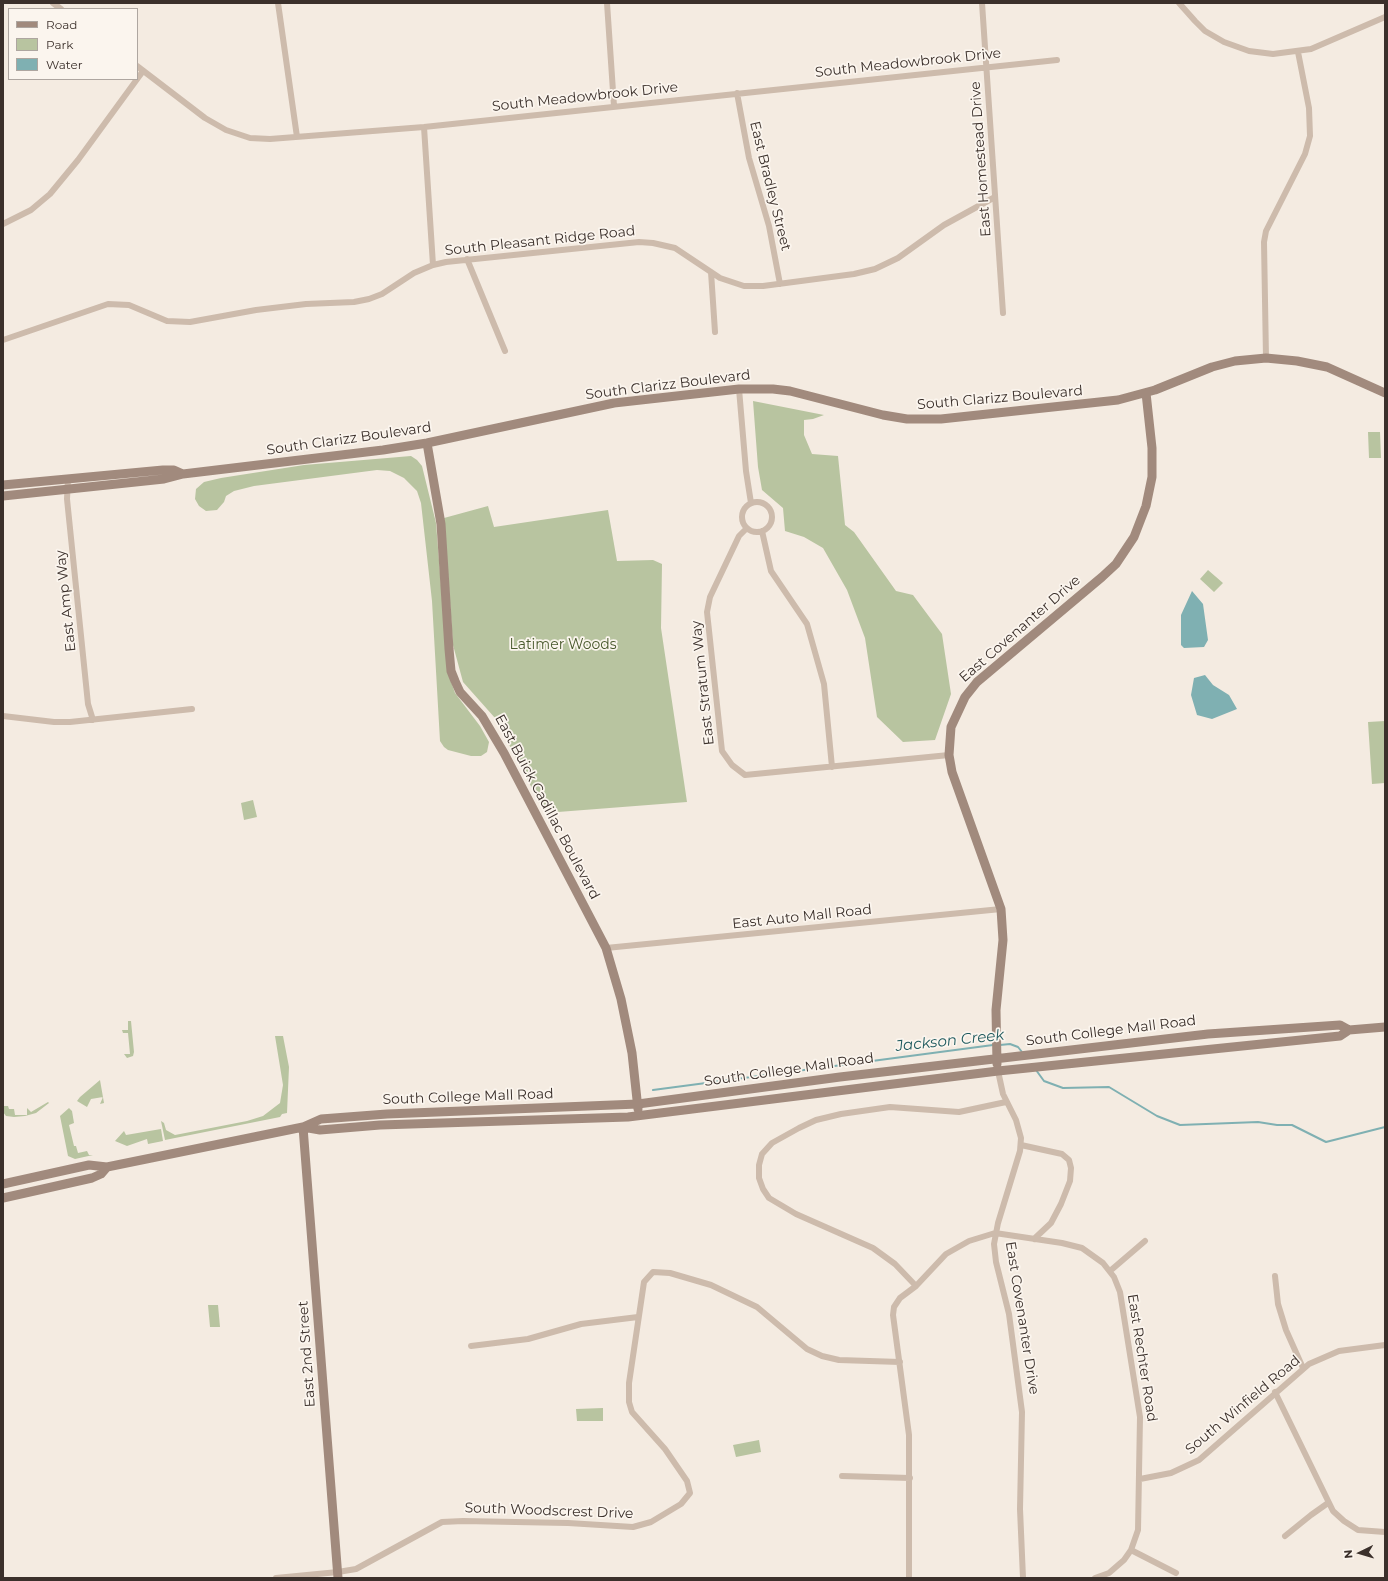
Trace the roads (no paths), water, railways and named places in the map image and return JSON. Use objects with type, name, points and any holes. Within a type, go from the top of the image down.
[{"type":"street","points":[[278,3],[297,137]]},
{"type":"street","points":[[607,3],[614,106]]},
{"type":"street","name":"East Homestead Drive","points":[[982,3],[1003,313]]},
{"type":"street","points":[[1179,3],[1200,26],[1224,42],[1249,51],[1265,53],[1298,52],[1311,49],[1385,17]]},
{"type":"street","points":[[1266,358],[1264,242],[1266,231],[1305,154],[1310,136],[1309,108],[1298,52]]},
{"type":"street","name":"South Meadowbrook Drive","points":[[138,67],[205,118],[234,134],[260,139],[424,126],[1057,60]]},
{"type":"street","points":[[138,78],[143,71]]},
{"type":"street","points":[[3,224],[31,210],[50,194],[78,160],[136,80]]},
{"type":"street","name":"East Bradley Street","points":[[737,93],[749,158],[769,226],[780,284]]},
{"type":"street","points":[[424,126],[433,265]]},
{"type":"street","name":"South Pleasant Ridge Road","points":[[3,340],[108,304],[129,305],[160,319],[182,323],[281,307],[354,302],[382,294],[414,274],[433,265],[467,259],[646,242],[675,248],[725,280],[744,286],[762,286],[854,274],[886,264],[908,252],[954,219],[995,197]]},
{"type":"street","points":[[467,259],[505,351]]},
{"type":"street","points":[[711,272],[715,332]]},
{"type":"street","name":"South Clarizz Boulevard","points":[[3,496],[164,479],[183,474],[383,450],[426,443],[614,403],[739,389],[773,389],[790,391],[883,415],[924,420],[1088,404],[1146,393],[1212,367],[1266,358],[1297,361],[1327,367],[1385,393]]},
{"type":"street","points":[[739,389],[746,471],[751,503]]},
{"type":"street","name":"East Covenanter Drive","points":[[1023,1578],[1020,1516],[1022,1412],[1009,1314],[996,1258],[995,1233],[1021,1145],[1018,1125],[1002,1094],[996,1055],[996,1010],[1004,940],[1001,909],[952,772],[949,755],[950,736],[954,718],[970,690],[1116,564],[1134,537],[1146,506],[1152,477],[1152,448],[1146,393]]},
{"type":"street","name":"East Buick Cadillac Boulevard","points":[[426,443],[440,524],[449,650],[454,681],[460,692],[482,716],[501,748],[606,948],[632,1053],[638,1116]]},
{"type":"street","name":"South Clarizz Boulevard","points":[[3,484],[163,470],[174,470],[183,474]]},
{"type":"street","name":"East Amp Way","points":[[68,478],[67,490],[88,696],[93,720]]},
{"type":"street","points":[[761,502],[766,504],[772,512],[771,522],[762,531],[753,531],[747,528],[744,524],[742,515],[747,506],[751,503],[761,502]]},
{"type":"street","name":"East Stratum Way","points":[[747,528],[739,536],[710,597],[707,612],[722,751],[732,765],[745,775],[949,755]]},
{"type":"street","points":[[762,531],[771,570],[807,624],[824,684],[832,767]]},
{"type":"street","points":[[3,716],[54,722],[93,720],[192,709]]},
{"type":"street","name":"East Auto Mall Road","points":[[606,948],[1001,909]]},
{"type":"street","name":"South College Mall Road","points":[[3,1184],[89,1165],[107,1167],[303,1127],[318,1119],[398,1113],[638,1104],[996,1055],[1014,1057],[1208,1034],[1340,1025],[1350,1030]]},
{"type":"street","name":"South College Mall Road","points":[[303,1127],[320,1130],[365,1126],[588,1120],[638,1116],[998,1071],[1210,1048],[1340,1036],[1350,1030],[1385,1027]]},
{"type":"street","points":[[1208,1034],[1210,1048]]},
{"type":"street","points":[[840,1077],[841,1091]]},
{"type":"street","points":[[916,1286],[895,1264],[873,1248],[796,1214],[769,1198],[763,1190],[759,1178],[759,1165],[762,1154],[772,1143],[799,1128],[816,1120],[841,1114],[890,1108],[960,1112],[1006,1102]]},
{"type":"street","points":[[395,1125],[398,1113]]},
{"type":"street","points":[[365,1115],[365,1126]]},
{"type":"street","points":[[344,1128],[347,1116]]},
{"type":"street","name":"East 2nd Street","points":[[303,1127],[338,1575]]},
{"type":"street","points":[[1021,1145],[1062,1154],[1069,1160],[1072,1168],[1070,1181],[1061,1204],[1051,1223],[1034,1239]]},
{"type":"street","name":"South College Mall Road","points":[[3,1198],[92,1178],[101,1174],[107,1167]]},
{"type":"street","points":[[909,1578],[909,1435],[893,1310],[900,1298],[916,1286],[946,1254],[969,1241],[995,1233]]},
{"type":"street","name":"East Rechter Road","points":[[995,1233],[1082,1248],[1099,1259],[1110,1271],[1117,1282],[1122,1299],[1140,1406],[1138,1530],[1132,1550],[1114,1570],[1095,1578]]},
{"type":"street","points":[[1110,1271],[1145,1241]]},
{"type":"street","name":"South Woodscrest Drive","points":[[276,1578],[338,1575],[356,1569],[442,1522],[568,1523],[633,1527],[651,1522],[681,1504],[690,1493],[687,1481],[665,1449],[630,1407],[628,1390],[638,1317],[646,1278],[657,1272],[670,1273],[711,1285],[757,1307],[807,1349],[822,1356],[839,1360],[900,1362]]},
{"type":"street","points":[[1276,1276],[1278,1304],[1289,1338],[1303,1368]]},
{"type":"street","points":[[471,1346],[528,1339],[581,1324],[638,1317]]},
{"type":"street","name":"South Winfield Road","points":[[1140,1479],[1175,1472],[1199,1460],[1303,1368],[1339,1351],[1385,1345]]},
{"type":"street","points":[[1275,1392],[1328,1504],[1344,1521],[1358,1530],[1385,1532]]},
{"type":"street","points":[[842,1476],[910,1478]]},
{"type":"street","points":[[1285,1536],[1311,1514],[1328,1504]]},
{"type":"street","points":[[1132,1550],[1176,1573]]},
{"type":"water","points":[[1192,591],[1203,604],[1208,640],[1204,647],[1184,648],[1181,645],[1181,615]]},
{"type":"water","points":[[1205,675],[1213,685],[1229,695],[1237,709],[1212,719],[1197,715],[1191,695],[1194,678]]},
{"type":"waterway","name":"Jackson Creek","points":[[1000,1045],[1010,1044],[1018,1047],[1022,1052]]},
{"type":"waterway","name":"Jackson Creek","points":[[653,1090],[993,1045]]},
{"type":"waterway","name":"Jackson Creek","points":[[1036,1070],[1044,1081],[1063,1088],[1109,1087],[1157,1116],[1180,1125],[1258,1122],[1277,1125],[1292,1125],[1326,1142],[1385,1127]]},
{"type":"park label","name":"Latimer Woods","points":[[563,645]]}]
